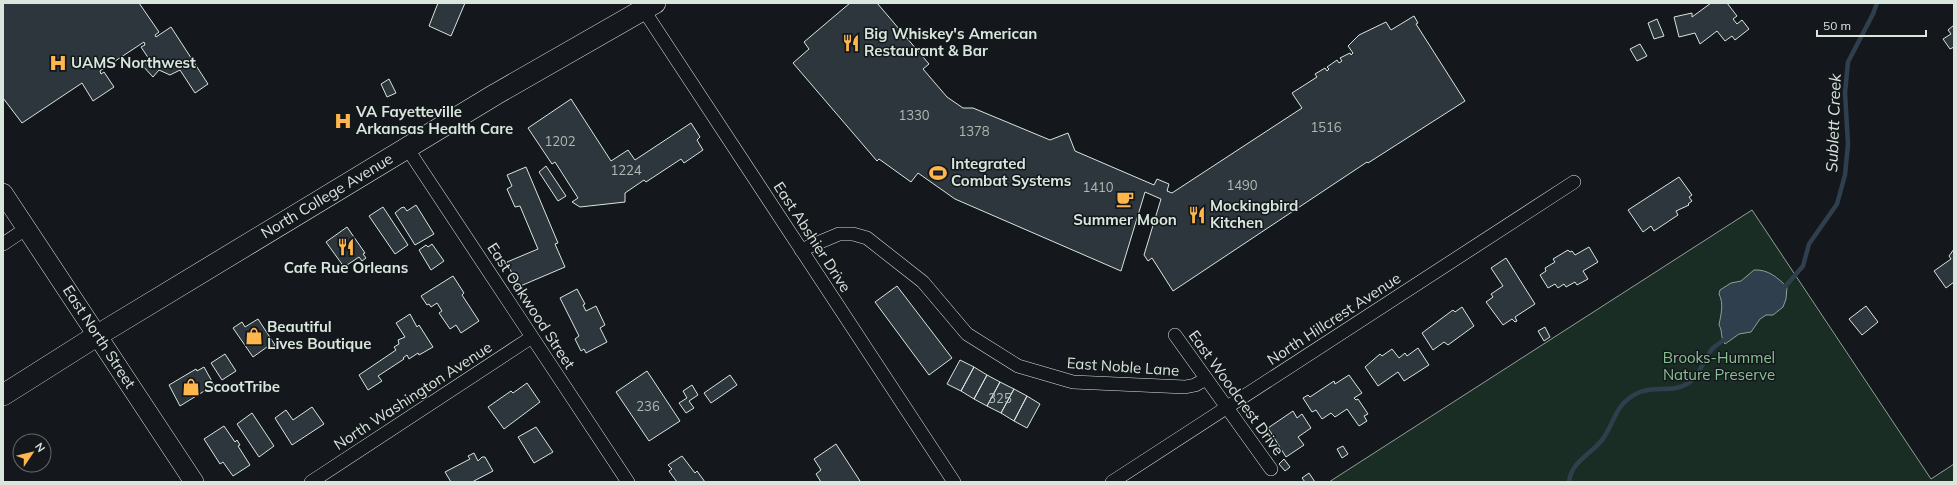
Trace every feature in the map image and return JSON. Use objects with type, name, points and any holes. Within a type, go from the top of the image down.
[{"type":"main road","name":"North College Avenue","points":[[3,395],[98,335],[496,94],[649,6]]},
{"type":"main road","name":"East North Street","points":[[3,193],[194,482]]},
{"type":"street","name":"East Abshier Drive","points":[[649,6],[802,250],[954,482]]},
{"type":"street","name":"East Oakwood Street","points":[[408,148],[628,482]]},
{"type":"street","name":"North Hillcrest Avenue","points":[[1112,482],[1574,182]]},
{"type":"street","points":[[3,244],[27,228]]},
{"type":"street","name":"East Noble Lane","points":[[802,250],[839,234],[853,234],[867,238],[923,282],[967,334],[1018,366],[1073,382],[1185,387],[1195,386],[1206,379]]},
{"type":"street","name":"East Woodcrest Drive","points":[[1175,335],[1271,469]]},
{"type":"street","name":"North Washington Avenue","points":[[311,482],[532,337]]},
{"type":"green space","name":"Brooks-Hummel Nature Preserve","points":[[1752,210],[1931,479],[1954,464],[1954,482],[1329,482]]},
{"type":"water","points":[[1754,270],[1764,271],[1776,277],[1787,287],[1786,299],[1783,307],[1773,315],[1766,315],[1760,319],[1751,332],[1739,334],[1725,344],[1719,325],[1722,309],[1719,294],[1720,290],[1731,283],[1741,281]]},
{"type":"building","name":"UAMS Northwest","points":[[3,3],[139,3],[159,32],[155,35],[156,37],[171,27],[208,84],[195,93],[180,70],[170,75],[159,70],[153,77],[141,64],[149,59],[141,47],[145,45],[144,42],[100,71],[101,74],[104,72],[114,87],[93,101],[82,83],[22,123],[3,98]]},
{"type":"building","points":[[438,3],[465,3],[451,36],[429,26]]},
{"type":"building","points":[[850,3],[877,3],[929,64],[923,69],[947,97],[963,108],[973,108],[1050,140],[1068,133],[1075,151],[1154,185],[1157,179],[1169,184],[1167,191],[1172,193],[1302,108],[1292,93],[1317,77],[1315,74],[1325,68],[1327,71],[1329,69],[1327,67],[1337,60],[1339,63],[1342,61],[1340,58],[1350,53],[1351,55],[1353,53],[1348,46],[1359,35],[1386,22],[1391,30],[1414,16],[1418,23],[1416,24],[1465,101],[1368,163],[1367,162],[1173,291],[1152,258],[1148,261],[1144,255],[1161,199],[1145,192],[1121,271],[955,199],[918,173],[911,182],[879,159],[877,161],[793,63],[809,49],[804,42]]},
{"type":"building","points":[[1711,3],[1727,3],[1737,16],[1733,19],[1737,24],[1742,20],[1749,29],[1735,40],[1732,36],[1725,41],[1717,31],[1700,44],[1695,33],[1679,37],[1674,17],[1692,13],[1692,17]]},
{"type":"building","points":[[1657,19],[1664,36],[1654,39],[1648,23]]},
{"type":"building","points":[[1954,25],[1954,47],[1950,49],[1943,39],[1951,34],[1948,30]]},
{"type":"building","points":[[1640,44],[1647,56],[1637,61],[1630,49]]},
{"type":"building","points":[[389,79],[396,93],[387,97],[381,84]]},
{"type":"building","points":[[571,99],[611,161],[628,150],[635,160],[691,123],[700,137],[697,140],[703,150],[684,163],[681,159],[646,182],[644,180],[625,193],[625,202],[580,207],[572,202],[578,198],[555,162],[552,164],[528,128]]},
{"type":"building","points":[[546,166],[566,196],[558,201],[539,172]]},
{"type":"building","points":[[526,167],[558,243],[555,244],[565,267],[518,287],[507,262],[538,249],[520,206],[515,207],[507,189],[512,186],[507,175]]},
{"type":"building","points":[[1679,177],[1692,195],[1689,197],[1692,201],[1688,204],[1689,205],[1676,211],[1678,215],[1654,231],[1651,226],[1643,232],[1628,210]]},
{"type":"building","points":[[416,205],[434,234],[415,245],[395,213],[401,208],[404,207],[407,211]]},
{"type":"building","points":[[383,207],[408,245],[395,254],[369,216]]},
{"type":"building","name":"Cafe Rue Orleans","points":[[347,227],[365,253],[363,254],[366,258],[362,261],[359,257],[344,267],[326,242]]},
{"type":"building","points":[[432,244],[444,261],[431,270],[419,250],[426,245],[428,247]]},
{"type":"building","points":[[1589,247],[1598,262],[1583,271],[1588,279],[1577,285],[1575,282],[1566,287],[1564,284],[1558,288],[1555,284],[1548,288],[1540,275],[1546,271],[1545,268],[1555,262],[1553,259],[1568,250],[1570,252],[1572,251],[1575,255]]},
{"type":"building","points":[[1954,249],[1954,282],[1946,288],[1934,271],[1951,259],[1949,256]]},
{"type":"building","points":[[1506,258],[1535,304],[1515,317],[1517,321],[1515,322],[1512,319],[1503,325],[1486,302],[1493,297],[1491,294],[1503,286],[1491,268]]},
{"type":"building","points":[[453,276],[464,293],[462,295],[479,321],[461,333],[456,325],[450,329],[439,313],[442,311],[437,303],[431,307],[429,304],[427,305],[421,296]]},
{"type":"building","points":[[897,286],[952,358],[929,375],[875,302]]},
{"type":"building","points":[[577,289],[585,304],[583,305],[586,311],[596,306],[605,325],[600,328],[607,342],[586,353],[584,349],[581,351],[575,339],[579,336],[560,298]]},
{"type":"building","points":[[1866,306],[1878,322],[1862,335],[1849,319]]},
{"type":"building","points":[[1462,307],[1474,326],[1448,345],[1444,342],[1433,350],[1422,333],[1453,310],[1455,312]]},
{"type":"building","points":[[410,314],[417,327],[419,325],[433,347],[419,355],[418,353],[409,359],[407,355],[403,358],[404,359],[378,376],[382,381],[368,390],[359,375],[396,350],[394,347],[399,344],[398,340],[405,337],[396,323]]},
{"type":"building","name":"Beautiful Lives Boutique","points":[[258,319],[275,345],[268,349],[267,347],[253,357],[233,328],[242,322],[245,327]]},
{"type":"building","points":[[1545,327],[1550,337],[1544,341],[1538,331]]},
{"type":"building","points":[[1418,348],[1429,365],[1404,381],[1398,372],[1378,386],[1365,367],[1380,354],[1382,356],[1392,349],[1399,358],[1405,353],[1407,356]]},
{"type":"building","points":[[225,354],[236,371],[222,380],[211,363]]},
{"type":"building","points":[[960,360],[974,367],[961,391],[947,384]]},
{"type":"building","name":"ScootTribe","points":[[204,367],[214,385],[180,406],[169,385],[196,369],[197,371]]},
{"type":"building","points":[[974,367],[987,375],[974,399],[961,391]]},
{"type":"building","points":[[647,371],[680,421],[649,441],[616,392]]},
{"type":"building","points":[[730,375],[737,385],[711,403],[704,393]]},
{"type":"building","points":[[987,375],[1000,382],[987,406],[974,399]]},
{"type":"building","points":[[1349,375],[1362,393],[1354,398],[1356,400],[1358,399],[1368,414],[1364,416],[1367,421],[1359,426],[1347,409],[1335,417],[1331,413],[1322,419],[1316,410],[1312,412],[1303,398],[1308,395],[1310,397],[1334,381],[1335,384]]},
{"type":"building","points":[[1000,382],[1014,389],[1001,413],[987,406]]},
{"type":"building","points":[[527,383],[540,402],[504,429],[488,407],[511,391],[513,393]]},
{"type":"building","points":[[692,385],[698,395],[689,401],[694,408],[686,413],[679,403],[687,398],[683,391]]},
{"type":"building","points":[[1014,389],[1027,396],[1014,421],[1001,413]]},
{"type":"building","points":[[1027,396],[1040,404],[1027,428],[1014,421]]},
{"type":"building","points":[[312,407],[324,424],[292,445],[275,418],[286,410],[293,420]]},
{"type":"building","points":[[1293,411],[1297,418],[1302,414],[1311,428],[1298,437],[1304,445],[1286,457],[1268,428]]},
{"type":"building","points":[[252,413],[274,446],[259,457],[237,424]]},
{"type":"building","points":[[224,426],[235,442],[237,440],[240,445],[238,446],[250,465],[233,476],[223,462],[220,464],[204,439]]},
{"type":"building","points":[[536,427],[553,452],[534,463],[518,437]]},
{"type":"building","points":[[836,444],[860,481],[859,482],[821,482],[816,474],[821,470],[814,459]]},
{"type":"building","points":[[1343,446],[1348,454],[1342,458],[1337,449]]},
{"type":"building","points":[[474,453],[478,461],[482,457],[485,457],[493,471],[472,482],[451,482],[445,472],[470,459],[468,456]]},
{"type":"building","points":[[682,456],[695,473],[697,471],[705,482],[677,482],[669,471],[672,469],[668,465]]},
{"type":"building","points":[[1284,459],[1290,467],[1285,471],[1279,464]]},
{"type":"building","points":[[1309,473],[1315,482],[1305,482],[1302,478]]},
{"type":"waterway","name":"Sublett Creek","points":[[1783,289],[1803,266],[1809,244],[1837,204],[1845,175],[1848,144],[1845,93],[1848,62],[1873,14],[1877,3]]},
{"type":"waterway","name":"Sublett Creek","points":[[1569,482],[1573,469],[1602,440],[1616,413],[1625,401],[1632,396],[1647,390],[1671,389],[1684,386],[1697,375],[1712,349],[1726,338]]},
{"type":"place","name":"Big Whiskey's American Restaurant & Bar","points":[[851,43]]},
{"type":"place","name":"UAMS Northwest","points":[[58,63]]},
{"type":"place","name":"VA Fayetteville Arkansas Health Care","points":[[343,121]]},
{"type":"place","name":"Integrated Combat Systems","points":[[938,173]]},
{"type":"place","name":"Summer Moon","points":[[1125,199]]},
{"type":"place","name":"Mockingbird Kitchen","points":[[1197,215]]},
{"type":"place","name":"Cafe Rue Orleans","points":[[346,247]]},
{"type":"place","name":"Beautiful Lives Boutique","points":[[254,336]]},
{"type":"place","name":"ScootTribe","points":[[191,387]]}]
